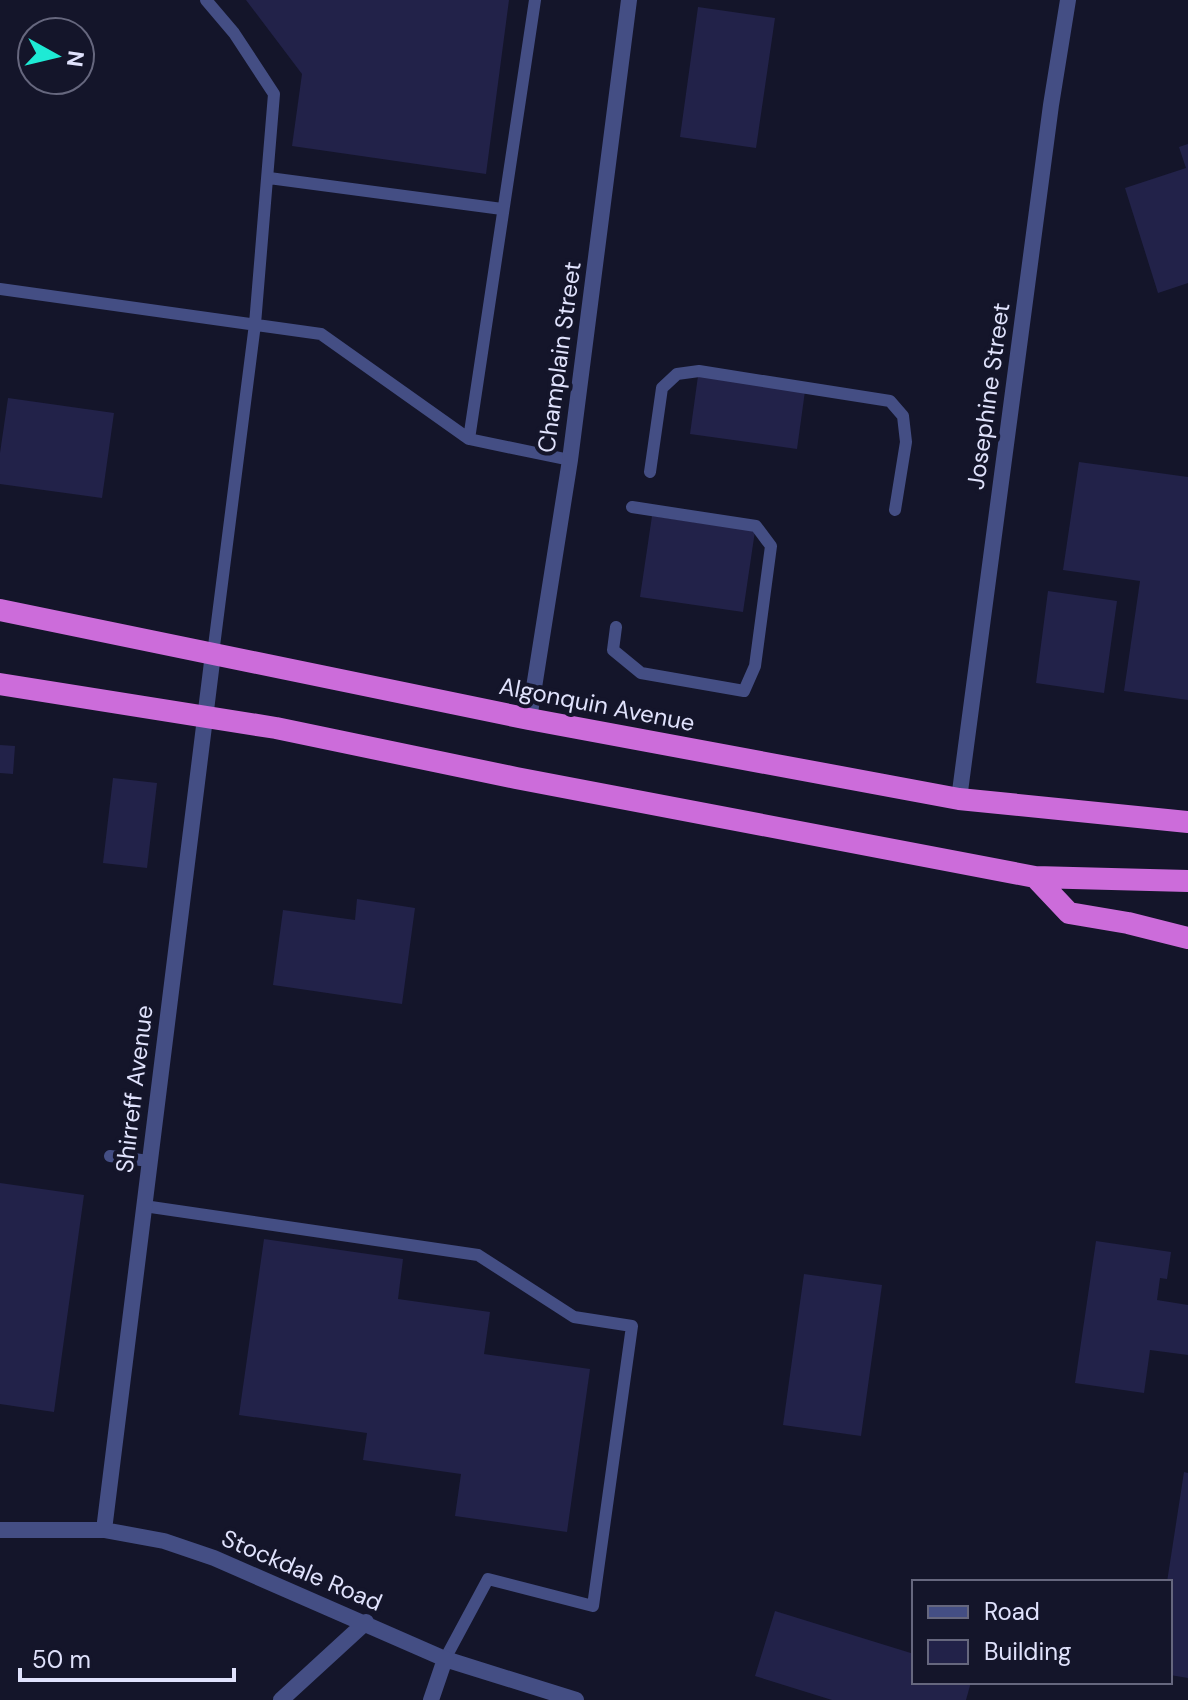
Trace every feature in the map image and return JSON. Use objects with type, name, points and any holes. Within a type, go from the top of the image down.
[{"type":"highway","name":"Algonquin Avenue","points":[[0,610],[529,719],[959,799],[1188,822]]},
{"type":"highway","points":[[0,684],[205,716],[1035,877],[1188,881]]},
{"type":"highway","points":[[1035,877],[1069,913],[1188,938]]},
{"type":"street","name":"Champlain Street","points":[[529,719],[570,460],[629,0]]},
{"type":"street","name":"Josephine Street","points":[[959,799],[1051,105],[1068,0]]},
{"type":"street","name":"Shirreff Avenue","points":[[104,1530],[213,654]]},
{"type":"street","name":"Stockdale Road","points":[[0,1530],[104,1530],[164,1541],[214,1558],[445,1659],[576,1700]]},
{"type":"street","points":[[281,1700],[366,1622]]},
{"type":"street","points":[[431,1700],[445,1659]]},
{"type":"lane","points":[[206,0],[234,33],[274,94],[255,324],[213,654]]},
{"type":"lane","points":[[469,439],[535,0]]},
{"type":"lane","points":[[269,178],[502,209]]},
{"type":"lane","points":[[0,289],[321,334],[469,439],[570,460]]},
{"type":"lane","points":[[650,472],[662,388],[677,374],[699,371],[890,401],[903,416],[906,442],[895,510]]},
{"type":"lane","points":[[616,627],[613,650],[641,673],[744,691],[755,666],[771,546],[756,526],[632,507]]},
{"type":"lane","points":[[110,1156],[149,1161]]},
{"type":"lane","points":[[144,1206],[478,1255],[574,1317],[632,1326],[593,1606],[488,1579],[445,1659]]},
{"type":"building","points":[[246,0],[509,0],[486,174],[292,146],[302,74]]},
{"type":"building","points":[[698,7],[775,18],[756,148],[680,137]]},
{"type":"building","points":[[1188,144],[1188,283],[1158,293],[1125,188],[1186,168],[1179,147]]},
{"type":"building","points":[[698,376],[805,391],[797,449],[690,434]]},
{"type":"building","points":[[8,398],[114,413],[102,498],[0,484],[0,453]]},
{"type":"building","points":[[1079,462],[1188,477],[1188,700],[1124,691],[1140,581],[1063,570]]},
{"type":"building","points":[[652,516],[755,531],[743,612],[640,597]]},
{"type":"building","points":[[1048,591],[1117,601],[1104,693],[1036,683]]},
{"type":"building","points":[[0,745],[15,746],[13,774],[0,773]]},
{"type":"building","points":[[113,778],[157,783],[147,868],[103,863]]},
{"type":"building","points":[[357,899],[415,908],[402,1004],[273,985],[283,910],[355,920]]},
{"type":"building","points":[[0,1183],[84,1195],[54,1412],[0,1404]]},
{"type":"building","points":[[264,1239],[403,1259],[398,1299],[490,1312],[484,1354],[590,1369],[567,1532],[455,1516],[461,1474],[363,1460],[367,1433],[239,1415]]},
{"type":"building","points":[[1096,1241],[1171,1252],[1167,1279],[1160,1278],[1157,1300],[1188,1305],[1188,1355],[1150,1350],[1144,1393],[1075,1383]]},
{"type":"building","points":[[804,1274],[882,1285],[861,1436],[783,1425]]},
{"type":"building","points":[[1184,1472],[1188,1473],[1188,1678],[1172,1675],[1172,1580],[1167,1580]]},
{"type":"building","points":[[775,1611],[912,1653],[912,1684],[970,1684],[966,1700],[832,1700],[755,1676]]}]
